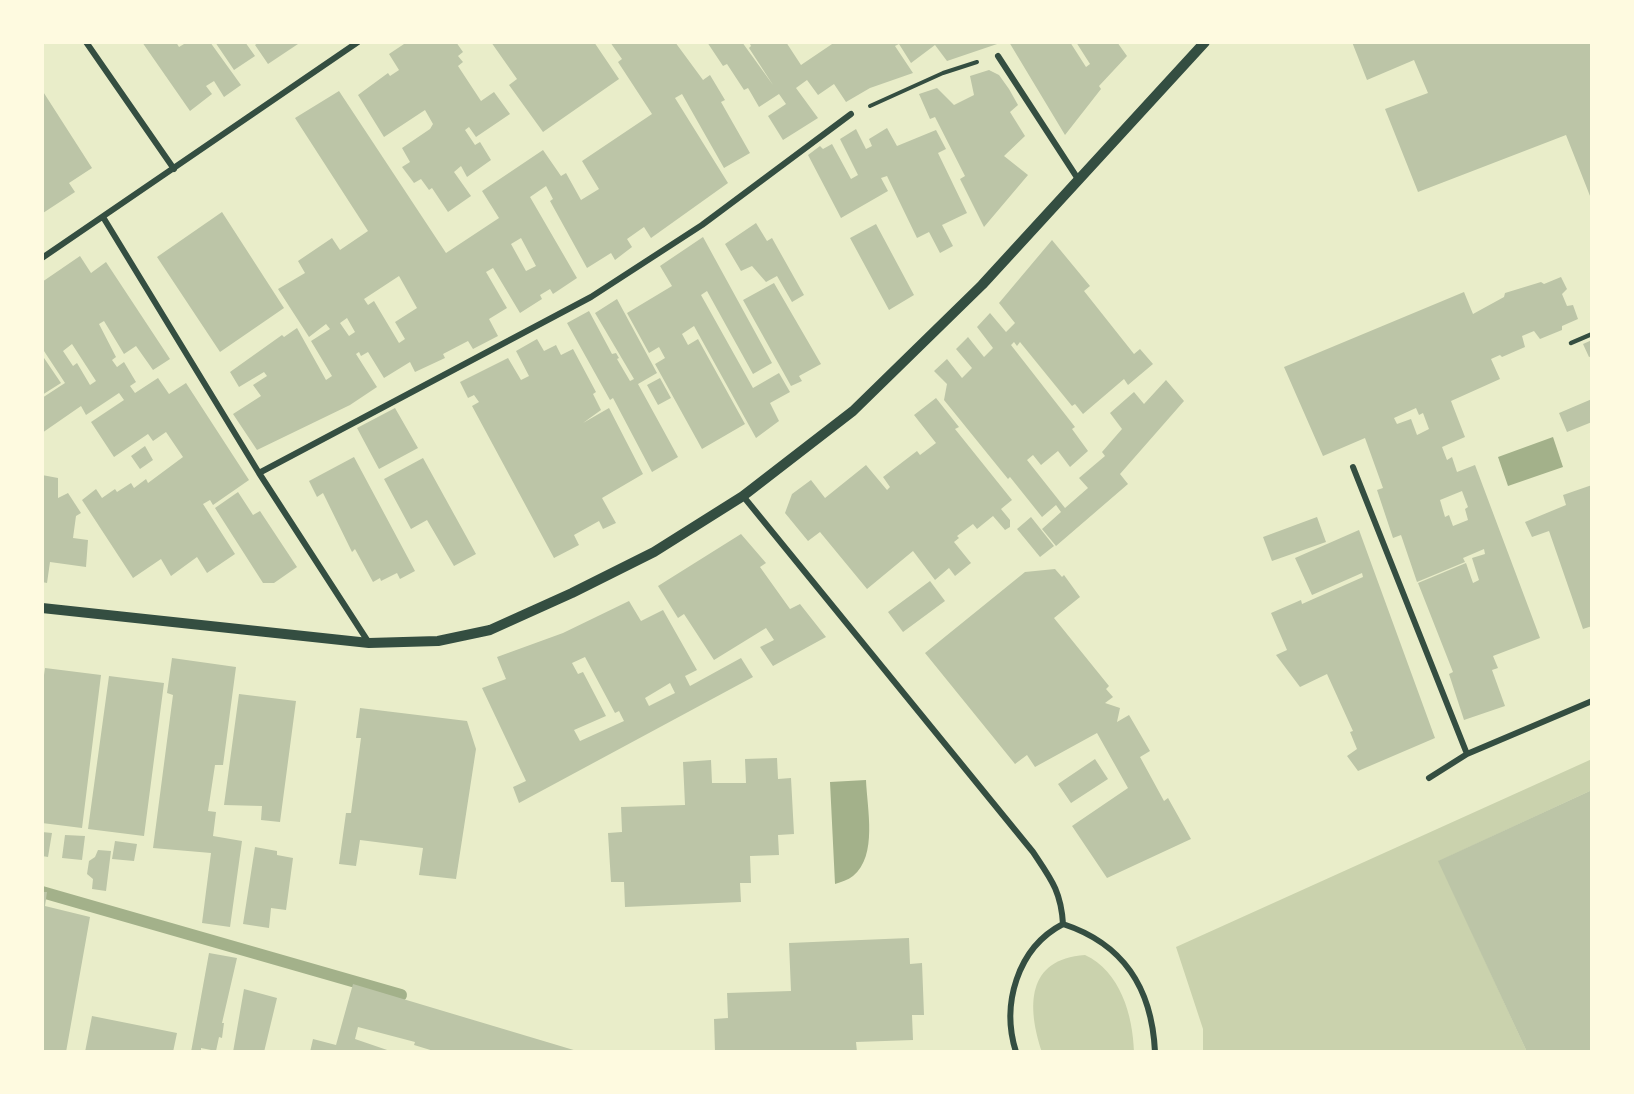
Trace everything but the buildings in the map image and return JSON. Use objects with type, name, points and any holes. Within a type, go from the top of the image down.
[{"type":"street","points":[[86,42],[174,169]]},
{"type":"street","points":[[42,258],[358,42]]},
{"type":"street","points":[[42,608],[369,643],[438,641],[490,630],[654,552],[743,496],[853,411],[982,285],[1205,42]]},
{"type":"street","points":[[998,56],[1078,179]]},
{"type":"street","points":[[259,473],[591,297],[702,225],[851,114]]},
{"type":"street","points":[[103,217],[259,473],[369,643]]},
{"type":"street","points":[[1353,467],[1467,754]]},
{"type":"street","points":[[743,496],[1033,852],[1056,886],[1062,904],[1063,924]]},
{"type":"street","points":[[1429,778],[1467,754],[1592,701]]},
{"type":"street","points":[[1016,1052],[1009,1026],[1009,1003],[1017,979],[1034,947],[1053,929],[1063,924]]},
{"type":"street","points":[[1063,924],[1107,945],[1130,969],[1140,985],[1153,1025],[1155,1052]]},
{"type":"lane","points":[[1571,344],[1592,334]]},
{"type":"path","points":[[851,114],[943,73],[998,56]]},
{"type":"shaded area","points":[[1553,437],[1563,467],[1508,486],[1498,457]]},
{"type":"shaded area","points":[[1592,759],[1592,790],[1439,861],[1527,1052],[1203,1052],[1203,1029],[1176,947]]},
{"type":"shaded area","points":[[866,780],[869,831],[866,856],[861,867],[853,876],[835,884],[830,782]]},
{"type":"shaded area","points":[[1085,955],[1097,962],[1116,983],[1131,1023],[1134,1052],[1042,1052],[1034,1018],[1033,1003],[1036,988],[1042,976],[1051,966],[1066,958]]},
{"type":"waterway","points":[[42,892],[401,995]]}]
